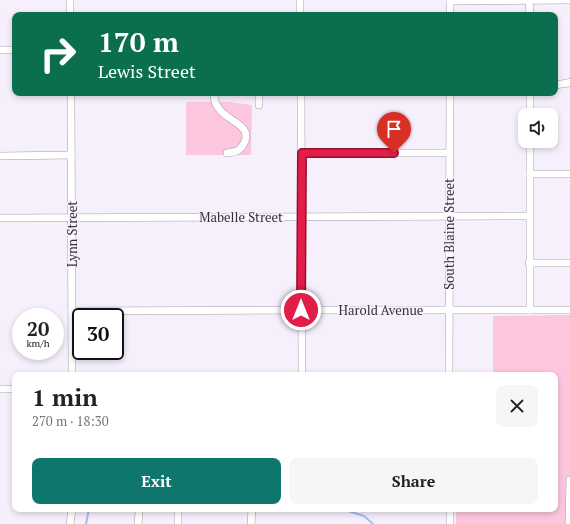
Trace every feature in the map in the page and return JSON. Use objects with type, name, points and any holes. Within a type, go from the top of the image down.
[{"type":"street","points":[[70,0],[70,12]]},
{"type":"street","points":[[300,0],[300,12]]},
{"type":"street","points":[[450,12],[450,0],[570,0]]},
{"type":"street","points":[[529,0],[530,12]]},
{"type":"street","points":[[0,50],[12,50]]},
{"type":"street","points":[[558,85],[569,83]]},
{"type":"street","name":"Lynn Street","points":[[71,96],[72,308]]},
{"type":"street","points":[[214,96],[214,102],[221,112],[241,126],[245,131],[244,145],[239,150],[227,153]]},
{"type":"street","points":[[259,96],[259,105]]},
{"type":"street","points":[[301,96],[302,372]]},
{"type":"street","name":"South Blaine Street","points":[[449,372],[450,96]]},
{"type":"street","points":[[530,96],[530,108]]},
{"type":"street","points":[[530,148],[530,310]]},
{"type":"street","points":[[302,153],[450,153]]},
{"type":"street","points":[[0,156],[71,155]]},
{"type":"street","points":[[530,174],[570,174]]},
{"type":"street","name":"Mabelle Street","points":[[0,218],[450,215],[529,216]]},
{"type":"street","points":[[529,263],[570,263]]},
{"type":"street","name":"Harold Avenue","points":[[124,312],[570,310]]},
{"type":"street","name":"Lynn Street","points":[[72,360],[72,372]]},
{"type":"street","points":[[0,389],[12,389]]},
{"type":"street","points":[[569,524],[570,480]]},
{"type":"street","points":[[70,523],[72,512]]},
{"type":"street","points":[[178,512],[178,524]]},
{"type":"street","points":[[251,524],[252,512]]},
{"type":"street","points":[[450,512],[450,524]]},
{"type":"street","points":[[138,524],[139,513]]},
{"type":"shaded area","points":[[186,102],[229,102],[252,105],[251,155],[186,155]]},
{"type":"shaded area","points":[[570,315],[569,524],[456,524],[456,512],[558,512],[558,372],[493,372],[493,316]]},
{"type":"waterway","points":[[86,524],[88,512]]},
{"type":"waterway","points":[[351,512],[364,516],[373,524]]},
{"type":"route","points":[[301,310],[302,153],[394,153]]}]
